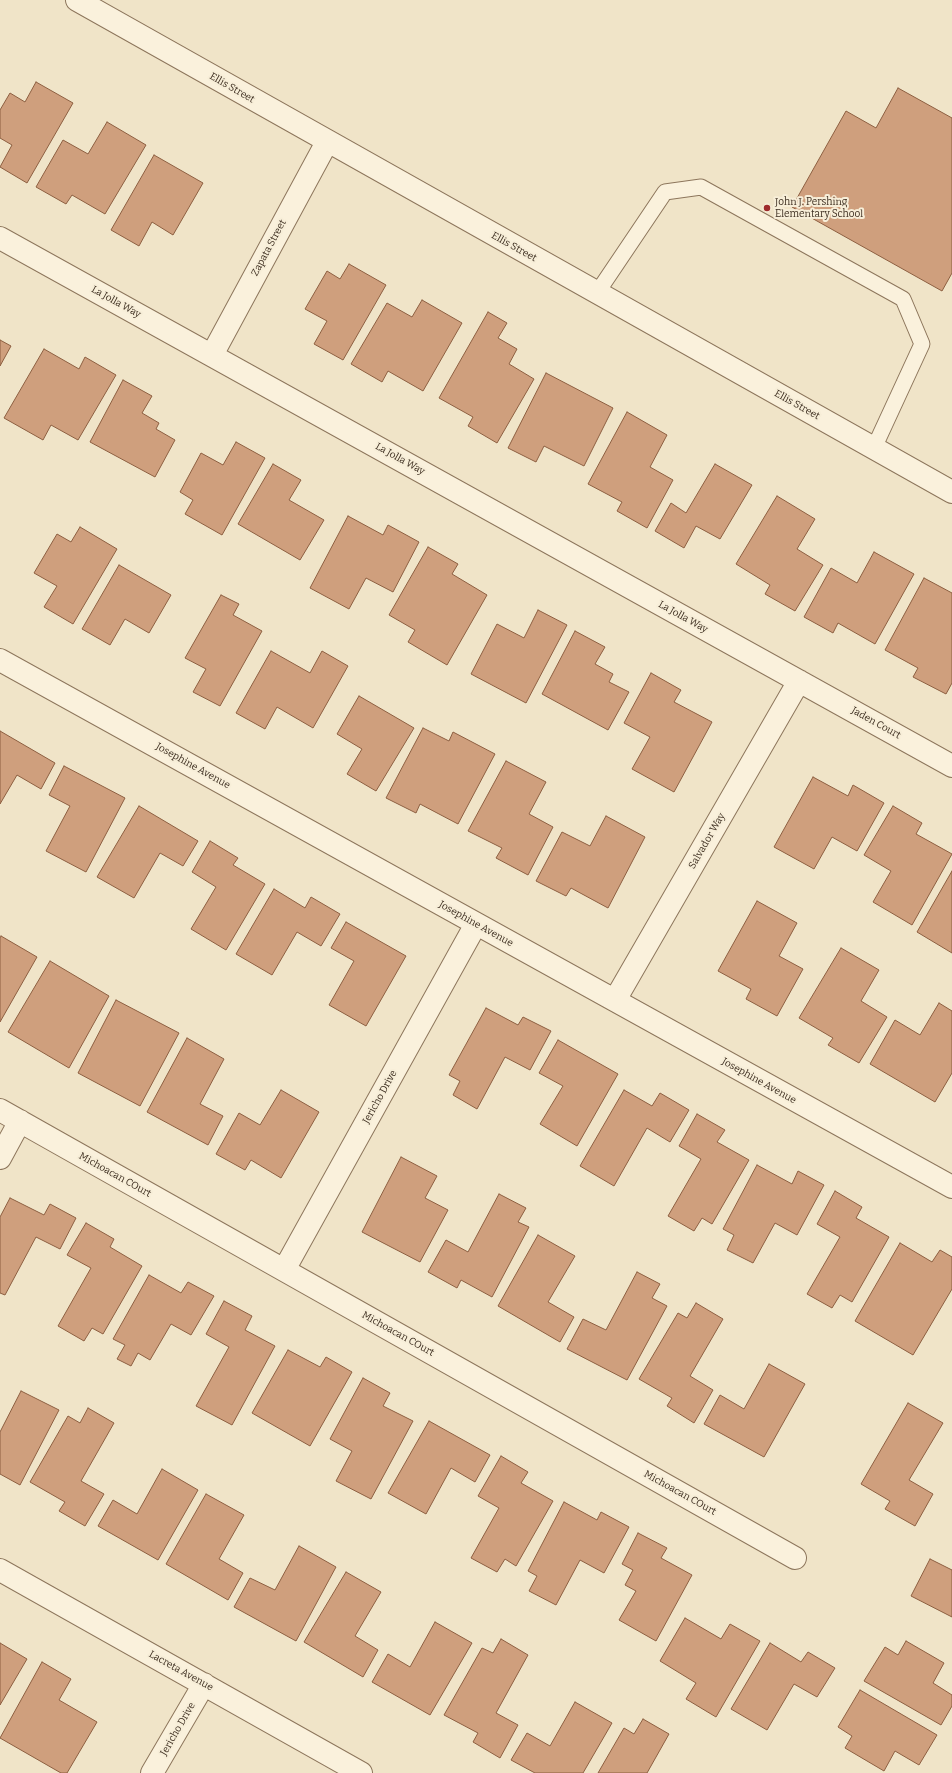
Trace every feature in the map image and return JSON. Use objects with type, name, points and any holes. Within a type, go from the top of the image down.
[{"type":"street","name":"Ellis Street","points":[[77,0],[327,142],[952,492]]},
{"type":"street","name":"Zapata Street","points":[[212,355],[327,142]]},
{"type":"street","name":"La Jolla Way","points":[[0,238],[799,681]]},
{"type":"street","name":"Josephine Avenue","points":[[0,660],[952,1187]]},
{"type":"street","name":"Jaden Court","points":[[799,681],[952,766]]},
{"type":"street","name":"Salvador Way","points":[[615,1000],[799,681]]},
{"type":"street","name":"Jericho Drive","points":[[284,1270],[476,924]]},
{"type":"street","name":"Michoacan COurt","points":[[0,1110],[795,1558]]},
{"type":"street","points":[[0,1158],[20,1121]]},
{"type":"street","name":"Lacreta Avenue","points":[[0,1570],[362,1773]]},
{"type":"street","name":"Jericho Drive","points":[[152,1773],[204,1684]]},
{"type":"lane","points":[[597,293],[666,192],[701,187],[904,299],[922,344],[874,448]]},
{"type":"building","points":[[36,82],[73,103],[27,183],[0,167],[12,145],[0,138],[0,110],[10,93],[25,102]]},
{"type":"building","points":[[898,88],[952,118],[952,273],[942,291],[792,207],[846,111],[876,128]]},
{"type":"building","points":[[107,122],[146,145],[105,214],[72,195],[66,204],[36,187],[63,140],[88,154]]},
{"type":"building","points":[[154,155],[203,183],[173,235],[152,222],[139,246],[111,230]]},
{"type":"building","points":[[349,264],[386,285],[343,360],[314,344],[327,321],[305,309],[327,271],[340,279]]},
{"type":"building","points":[[422,300],[462,323],[423,391],[388,371],[382,382],[351,364],[387,303],[412,317]]},
{"type":"building","points":[[488,312],[507,323],[498,338],[517,349],[509,364],[534,379],[497,443],[468,426],[473,417],[439,398]]},
{"type":"building","points":[[0,340],[11,346],[0,366]]},
{"type":"building","points":[[44,349],[79,369],[85,357],[116,375],[78,440],[51,425],[43,440],[4,418]]},
{"type":"building","points":[[546,373],[613,408],[584,466],[544,446],[536,462],[508,448]]},
{"type":"building","points":[[123,380],[152,396],[142,413],[159,423],[156,429],[175,440],[155,477],[90,442]]},
{"type":"building","points":[[627,412],[667,435],[650,467],[673,480],[647,528],[617,511],[622,502],[588,484]]},
{"type":"building","points":[[236,442],[265,458],[222,535],[185,514],[193,500],[180,492],[201,453],[223,465]]},
{"type":"building","points":[[273,464],[301,480],[289,500],[324,520],[300,560],[238,524]]},
{"type":"building","points":[[715,464],[752,485],[720,539],[696,526],[684,548],[655,531],[671,503],[686,513]]},
{"type":"building","points":[[777,496],[815,519],[797,549],[823,565],[795,611],[765,594],[770,585],[736,564]]},
{"type":"building","points":[[348,516],[383,535],[388,525],[419,542],[393,592],[366,578],[349,609],[310,588]]},
{"type":"building","points":[[80,527],[117,549],[73,624],[44,607],[57,586],[34,573],[57,534],[71,542]]},
{"type":"building","points":[[428,547],[458,564],[452,574],[487,595],[447,665],[408,642],[415,630],[389,615]]},
{"type":"building","points":[[874,552],[914,574],[875,644],[838,623],[833,633],[804,617],[831,568],[857,583]]},
{"type":"building","points":[[119,565],[171,595],[149,633],[125,619],[110,645],[82,629]]},
{"type":"building","points":[[924,578],[952,593],[952,683],[946,694],[913,677],[918,668],[885,650]]},
{"type":"building","points":[[221,595],[239,604],[233,615],[262,631],[220,706],[193,692],[206,669],[185,658]]},
{"type":"building","points":[[538,610],[567,625],[526,703],[471,674],[497,624],[524,638]]},
{"type":"building","points":[[575,631],[605,647],[595,664],[613,674],[609,682],[629,692],[608,730],[542,694]]},
{"type":"building","points":[[271,651],[310,673],[322,651],[348,666],[313,728],[277,707],[265,729],[236,713]]},
{"type":"building","points":[[651,673],[681,690],[674,702],[712,722],[674,792],[632,769],[650,737],[624,723]]},
{"type":"building","points":[[359,696],[414,728],[376,791],[347,774],[362,749],[337,734]]},
{"type":"building","points":[[423,728],[449,741],[453,732],[495,754],[458,824],[420,804],[416,813],[386,798]]},
{"type":"building","points":[[0,731],[55,763],[41,789],[17,775],[0,804]]},
{"type":"building","points":[[506,761],[546,782],[529,814],[553,827],[528,875],[496,858],[502,848],[468,831]]},
{"type":"building","points":[[64,766],[125,798],[86,872],[46,851],[70,806],[49,795]]},
{"type":"building","points":[[813,777],[848,796],[853,785],[884,803],[857,851],[832,837],[814,869],[774,847]]},
{"type":"building","points":[[139,806],[198,841],[183,866],[160,853],[134,898],[97,877]]},
{"type":"building","points":[[893,806],[922,823],[916,834],[952,854],[912,925],[873,902],[891,871],[864,855]]},
{"type":"building","points":[[606,816],[645,837],[608,908],[571,888],[566,896],[536,881],[562,832],[590,846]]},
{"type":"building","points":[[210,841],[238,858],[233,865],[265,884],[226,950],[191,929],[216,887],[192,872]]},
{"type":"building","points":[[952,871],[952,953],[917,932]]},
{"type":"building","points":[[274,889],[305,908],[311,897],[340,914],[321,946],[297,932],[272,975],[236,954]]},
{"type":"building","points":[[757,901],[797,923],[779,956],[803,969],[777,1016],[746,999],[751,989],[718,971]]},
{"type":"building","points":[[346,922],[406,956],[366,1026],[329,1005],[354,961],[331,948]]},
{"type":"building","points":[[1,936],[37,957],[0,1022],[0,938]]},
{"type":"building","points":[[841,948],[879,970],[861,1001],[887,1017],[859,1063],[828,1045],[833,1038],[799,1018]]},
{"type":"building","points":[[50,961],[109,996],[69,1068],[8,1032]]},
{"type":"building","points":[[116,1000],[179,1033],[140,1106],[78,1073]]},
{"type":"building","points":[[939,1003],[952,1011],[952,1073],[935,1102],[870,1064],[895,1020],[920,1035]]},
{"type":"building","points":[[486,1008],[518,1025],[523,1017],[551,1031],[530,1070],[505,1057],[477,1109],[453,1095],[460,1081],[449,1075]]},
{"type":"building","points":[[187,1038],[224,1059],[200,1104],[223,1116],[208,1145],[147,1112]]},
{"type":"building","points":[[558,1040],[618,1074],[577,1146],[540,1124],[563,1086],[539,1073]]},
{"type":"building","points":[[281,1090],[319,1112],[281,1178],[251,1160],[245,1170],[216,1154],[239,1113],[260,1125]]},
{"type":"building","points":[[624,1090],[652,1106],[660,1093],[689,1110],[670,1142],[647,1128],[614,1186],[580,1166]]},
{"type":"building","points":[[697,1114],[725,1130],[717,1142],[749,1160],[712,1224],[702,1218],[694,1231],[668,1216],[701,1159],[679,1146]]},
{"type":"building","points":[[401,1157],[437,1176],[425,1198],[448,1210],[420,1262],[362,1232]]},
{"type":"building","points":[[757,1165],[792,1184],[798,1171],[824,1185],[797,1235],[775,1223],[753,1263],[727,1250],[734,1235],[723,1229]]},
{"type":"building","points":[[835,1191],[862,1207],[856,1218],[889,1237],[852,1302],[840,1295],[832,1308],[807,1294],[840,1237],[817,1224]]},
{"type":"building","points":[[499,1194],[526,1208],[518,1222],[529,1227],[492,1297],[461,1280],[457,1288],[428,1272],[446,1240],[468,1252]]},
{"type":"building","points":[[10,1198],[44,1215],[50,1204],[76,1218],[60,1249],[36,1237],[5,1295],[0,1293],[0,1217]]},
{"type":"building","points":[[86,1223],[114,1239],[110,1247],[142,1266],[103,1334],[92,1328],[84,1341],[58,1326],[91,1268],[67,1255]]},
{"type":"building","points":[[538,1235],[575,1256],[548,1302],[574,1317],[560,1342],[498,1306]]},
{"type":"building","points":[[900,1243],[932,1262],[940,1250],[952,1257],[952,1289],[913,1355],[855,1321]]},
{"type":"building","points":[[637,1272],[660,1284],[652,1298],[667,1306],[627,1380],[567,1349],[583,1319],[606,1330]]},
{"type":"building","points":[[149,1275],[181,1293],[188,1282],[214,1296],[191,1335],[171,1324],[150,1360],[138,1353],[131,1366],[117,1359],[125,1345],[113,1339]]},
{"type":"building","points":[[224,1301],[252,1316],[245,1330],[275,1346],[232,1425],[196,1406],[229,1347],[206,1334]]},
{"type":"building","points":[[696,1303],[723,1319],[690,1376],[713,1390],[694,1423],[667,1406],[672,1398],[639,1379],[678,1313],[687,1318]]},
{"type":"building","points":[[288,1350],[320,1367],[326,1357],[352,1372],[310,1446],[252,1413]]},
{"type":"building","points":[[769,1364],[805,1384],[764,1457],[704,1424],[720,1395],[744,1409]]},
{"type":"building","points":[[363,1378],[390,1393],[383,1406],[413,1421],[371,1499],[336,1481],[352,1451],[330,1439]]},
{"type":"building","points":[[21,1391],[59,1410],[20,1485],[0,1474],[0,1432]]},
{"type":"building","points":[[908,1403],[943,1423],[909,1480],[933,1494],[915,1526],[885,1509],[890,1501],[861,1484]]},
{"type":"building","points":[[88,1408],[114,1423],[81,1481],[104,1494],[85,1526],[59,1511],[65,1502],[30,1482],[68,1416],[80,1423]]},
{"type":"building","points":[[429,1421],[490,1455],[475,1482],[451,1468],[426,1514],[388,1493]]},
{"type":"building","points":[[501,1456],[528,1472],[521,1483],[553,1501],[516,1566],[505,1559],[497,1572],[471,1558],[499,1508],[478,1496]]},
{"type":"building","points":[[162,1469],[198,1490],[158,1560],[98,1526],[113,1500],[137,1514]]},
{"type":"building","points":[[206,1494],[244,1515],[219,1559],[243,1573],[228,1600],[166,1564]]},
{"type":"building","points":[[564,1502],[597,1520],[601,1512],[629,1527],[604,1573],[580,1560],[556,1605],[529,1591],[537,1576],[528,1571]]},
{"type":"building","points":[[638,1533],[667,1548],[661,1558],[692,1575],[656,1641],[619,1620],[636,1591],[625,1585],[633,1570],[622,1564]]},
{"type":"building","points":[[299,1546],[336,1567],[296,1641],[234,1607],[250,1578],[275,1590]]},
{"type":"building","points":[[930,1559],[952,1570],[952,1617],[911,1596]]},
{"type":"building","points":[[346,1572],[381,1592],[355,1636],[378,1650],[363,1677],[304,1642]]},
{"type":"building","points":[[685,1618],[721,1639],[730,1624],[760,1641],[716,1717],[686,1699],[696,1683],[660,1661]]},
{"type":"building","points":[[435,1622],[472,1643],[430,1715],[372,1682],[388,1654],[410,1667]]},
{"type":"building","points":[[501,1639],[528,1655],[496,1713],[518,1725],[500,1758],[473,1742],[478,1733],[444,1715],[482,1648],[493,1653]]},
{"type":"building","points":[[906,1641],[944,1663],[933,1683],[952,1695],[952,1706],[941,1725],[864,1681],[885,1647],[898,1655]]},
{"type":"building","points":[[0,1643],[27,1659],[0,1705]]},
{"type":"building","points":[[770,1643],[801,1662],[808,1652],[835,1668],[817,1697],[794,1684],[767,1730],[731,1709]]},
{"type":"building","points":[[42,1662],[71,1679],[59,1700],[97,1722],[67,1773],[61,1773],[0,1738]]},
{"type":"building","points":[[860,1690],[937,1735],[919,1765],[895,1751],[884,1771],[845,1748],[852,1736],[838,1727]]},
{"type":"building","points":[[575,1702],[612,1723],[583,1773],[535,1773],[511,1760],[527,1733],[550,1746]]},
{"type":"building","points":[[643,1719],[669,1734],[647,1773],[598,1773],[624,1728],[634,1734]]},
{"type":"place","name":"John J. Pershing Elementary School","points":[[767,208]]}]
